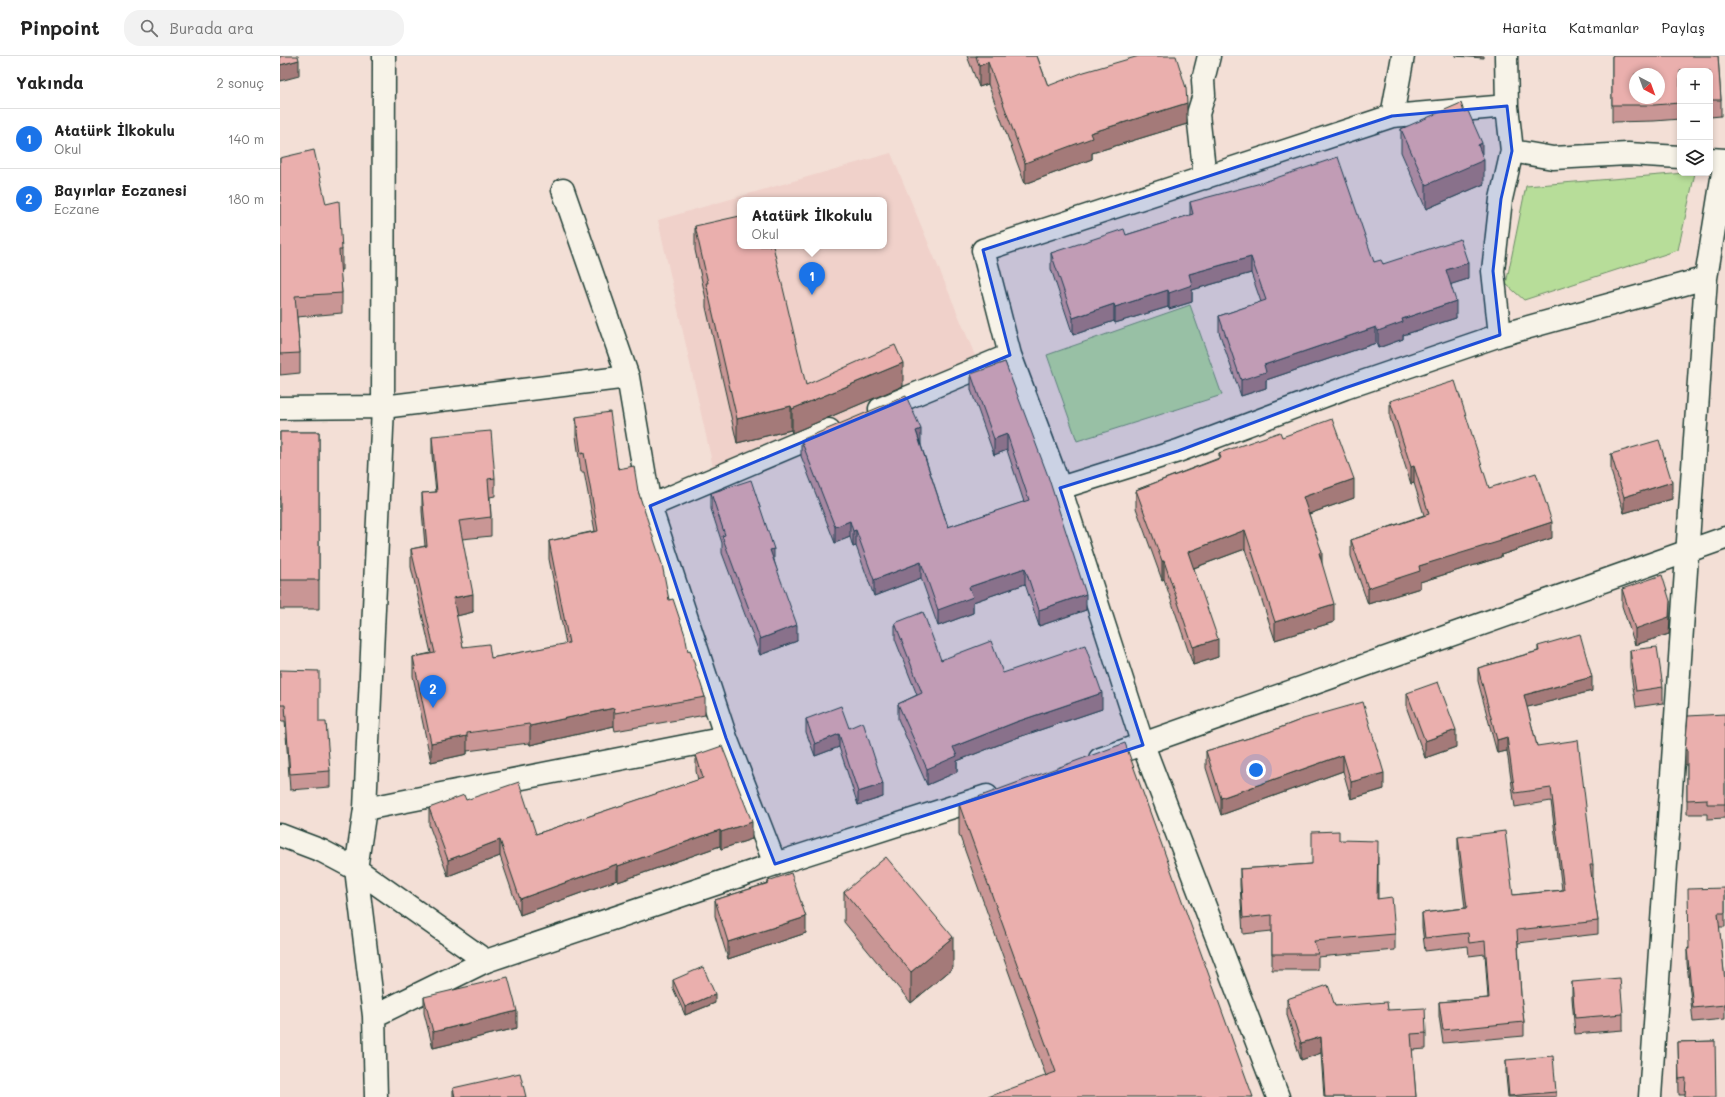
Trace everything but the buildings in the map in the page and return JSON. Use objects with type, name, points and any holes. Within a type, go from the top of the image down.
[{"type":"street","points":[[376,1097],[374,1016],[356,869],[365,809],[383,407],[384,56]]},
{"type":"street","points":[[1205,178],[1198,114],[1204,95],[1203,80],[1209,56]]},
{"type":"street","points":[[1392,116],[1402,56]]},
{"type":"street","points":[[1500,335],[1493,271],[1501,199],[1512,151],[1507,106],[1506,56]]},
{"type":"street","points":[[1278,1097],[1143,745],[1060,488],[1010,355],[983,250],[1392,116],[1507,106]]},
{"type":"street","points":[[1512,151],[1552,158],[1628,154],[1677,157]]},
{"type":"street","points":[[1650,1097],[1706,278],[1725,158],[1713,159]]},
{"type":"street","points":[[563,190],[628,377],[650,506],[726,738],[775,864]]},
{"type":"street","points":[[1060,488],[1178,451],[1345,388],[1500,335],[1706,278]]},
{"type":"street","points":[[650,506],[1010,355]]},
{"type":"street","points":[[280,408],[383,407],[628,377]]},
{"type":"street","points":[[1084,764],[1143,745],[1725,538]]},
{"type":"street","points":[[365,809],[726,738]]},
{"type":"street","points":[[374,1016],[486,961],[775,864],[1004,790]]},
{"type":"street","points":[[280,835],[322,851],[356,869],[486,961]]},
{"type":"highlighted area","points":[[1507,106],[1512,151],[1501,199],[1493,271],[1500,335],[1345,388],[1178,451],[1060,488],[1143,745],[775,864],[726,738],[650,506],[1010,355],[983,250],[1392,116]]},
{"type":"shaded area","points":[[891,153],[981,370],[715,476],[658,220],[737,197],[737,249],[887,249],[887,197],[738,197]]},
{"type":"green space","points":[[1677,174],[1677,176],[1694,176],[1678,250],[1524,300],[1506,284],[1526,186]]},
{"type":"green space","points":[[1190,305],[1222,395],[1077,441],[1047,355]]},
{"type":"place","name":"Atatürk İlkokulu","points":[[812,295]]},
{"type":"place","name":"Bayırlar Eczanesi","points":[[433,708]]}]
